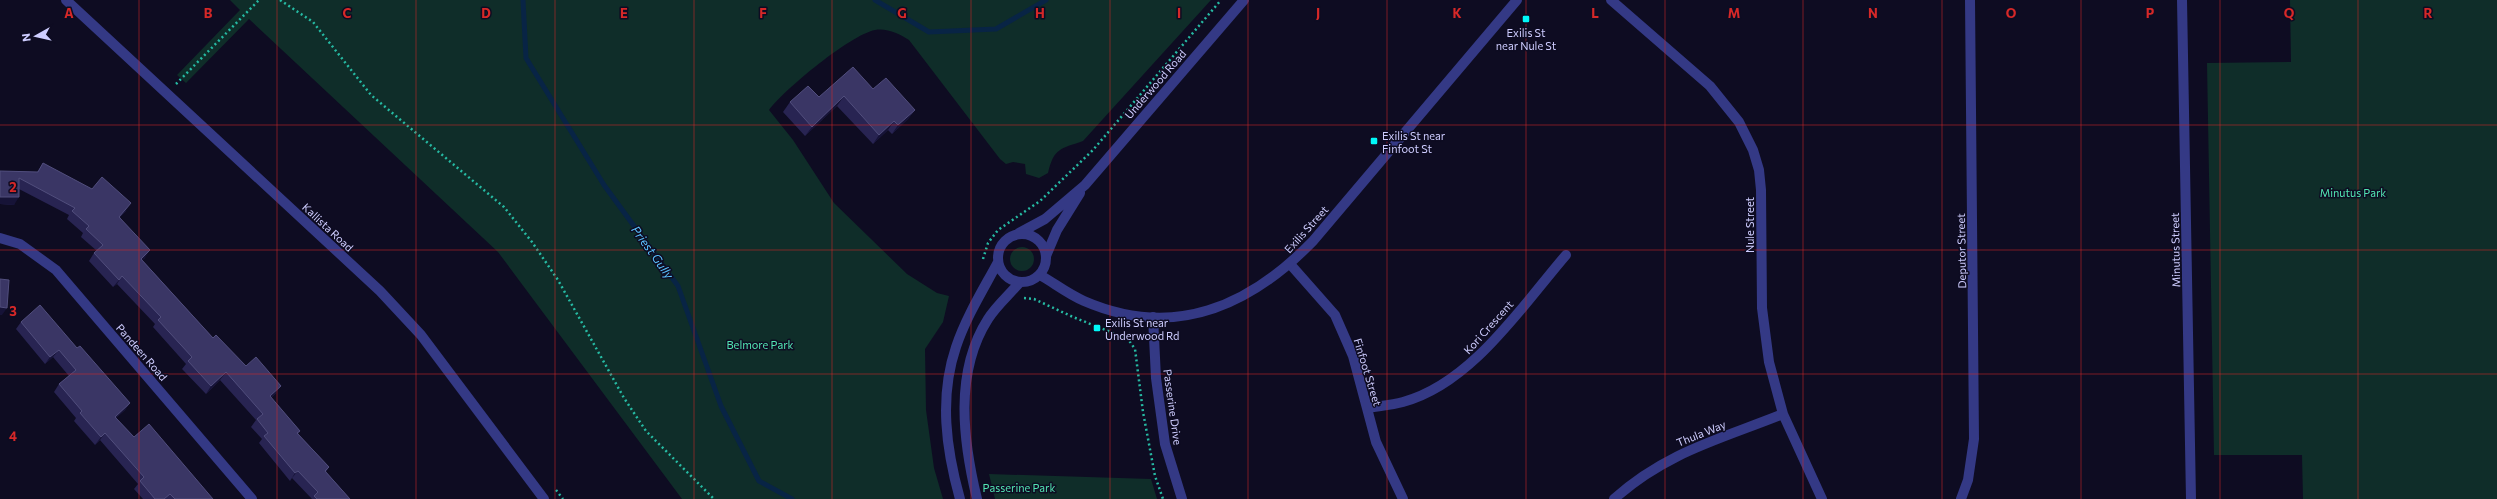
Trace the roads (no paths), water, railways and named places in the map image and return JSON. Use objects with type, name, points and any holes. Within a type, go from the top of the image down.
[{"type":"street","name":"Kallista Road","points":[[66,0],[380,291],[411,324],[544,499]]},
{"type":"street","name":"Underwood Road","points":[[960,499],[951,469],[945,424],[947,386],[956,347],[970,313],[998,262],[998,254],[1002,244],[1008,238],[1044,219],[1085,184],[1244,0]]},
{"type":"street","name":"Exilis Street","points":[[1040,275],[1082,300],[1097,306],[1123,314],[1153,317],[1182,315],[1219,308],[1257,289],[1290,264],[1313,240],[1517,0]]},
{"type":"street","name":"Nule Street","points":[[1611,0],[1710,86],[1739,122],[1753,150],[1759,170],[1762,190],[1762,308],[1769,362],[1783,414],[1822,499]]},
{"type":"street","name":"Deputor Street","points":[[1961,499],[1968,480],[1974,439],[1970,0]]},
{"type":"street","name":"Minutus Street","points":[[2182,0],[2191,499]]},
{"type":"street","name":"Underwood Road","points":[[1040,275],[1046,264],[1046,256],[1057,230],[1085,184]]},
{"type":"street","points":[[1019,233],[1036,238],[1042,244],[1046,256]]},
{"type":"street","name":"Pandeen Road","points":[[0,238],[20,244],[56,270],[252,499]]},
{"type":"street","name":"Kori Crescent","points":[[1367,408],[1404,402],[1444,384],[1469,365],[1566,255]]},
{"type":"street","points":[[998,262],[1002,272],[1008,278],[1020,282],[1033,280],[1040,275]]},
{"type":"street","name":"Finfoot Street","points":[[1290,264],[1335,315],[1353,356],[1376,442],[1403,499]]},
{"type":"street","points":[[977,499],[968,462],[964,422],[966,388],[974,346],[988,318],[1020,282]]},
{"type":"street","name":"Passerine Drive","points":[[1153,317],[1156,378],[1165,444],[1182,499]]},
{"type":"street","name":"Thula Way","points":[[1614,499],[1652,470],[1685,451],[1783,414]]},
{"type":"waterway","name":"Priest Gully","points":[[523,0],[526,58],[604,185],[678,286],[721,406],[759,481],[792,499]]},
{"type":"waterway","points":[[875,0],[929,32],[996,29],[1046,0]]},
{"type":"place","name":"Exilis St near Nule St","points":[[1526,19]]},
{"type":"place","name":"Exilis St near Finfoot St","points":[[1374,141]]},
{"type":"place","name":"Exilis St near Underwood Rd","points":[[1097,328]]},
{"type":"park label","name":"Minutus Park","points":[[2353,192]]},
{"type":"park label","name":"Belmore Park","points":[[760,344]]},
{"type":"park label","name":"Passerine Park","points":[[1019,487]]}]
